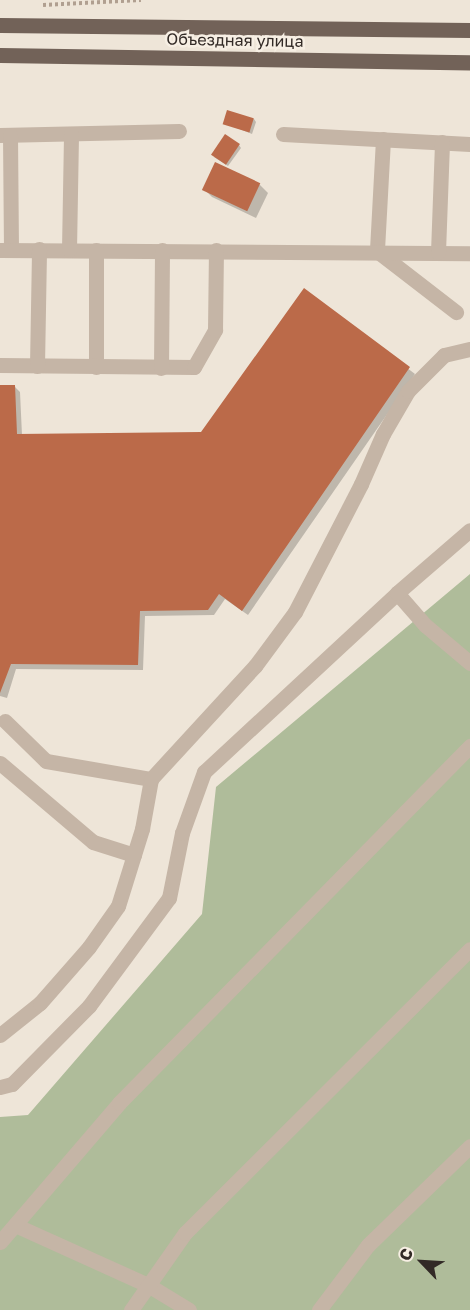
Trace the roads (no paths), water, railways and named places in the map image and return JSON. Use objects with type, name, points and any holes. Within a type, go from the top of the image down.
[{"type":"main road","name":"Объездная улица","points":[[0,25],[470,30]]},
{"type":"main road","name":"Объездная улица","points":[[0,55],[470,62]]},
{"type":"street","points":[[179,131],[5,135],[6,250],[470,253]]},
{"type":"street","points":[[69,250],[71,134]]},
{"type":"street","points":[[283,134],[470,144]]},
{"type":"street","points":[[377,251],[383,139]]},
{"type":"street","points":[[438,252],[442,142]]},
{"type":"street","points":[[37,366],[39,249]]},
{"type":"street","points":[[96,250],[96,367]]},
{"type":"street","points":[[161,368],[162,250]]},
{"type":"street","points":[[0,365],[195,367],[215,330],[216,250]]},
{"type":"street","points":[[377,251],[456,312]]},
{"type":"street","points":[[0,1035],[40,1003],[89,947],[118,906],[142,830],[152,779],[255,666],[295,612],[361,484],[383,434],[408,391],[444,355],[470,350]]},
{"type":"street","points":[[0,1087],[12,1084],[89,1006],[169,898],[182,833],[204,772],[397,593],[470,530]]},
{"type":"street","points":[[397,593],[425,625],[470,663]]},
{"type":"street","points":[[5,721],[46,761],[152,779]]},
{"type":"street","points":[[0,1242],[118,1103],[470,746]]},
{"type":"street","points":[[0,763],[93,842],[134,855]]},
{"type":"street","points":[[131,1310],[185,1233],[470,949]]},
{"type":"street","points":[[319,1310],[368,1245],[470,1146]]},
{"type":"street","points":[[15,1225],[148,1285],[189,1310]]}]
